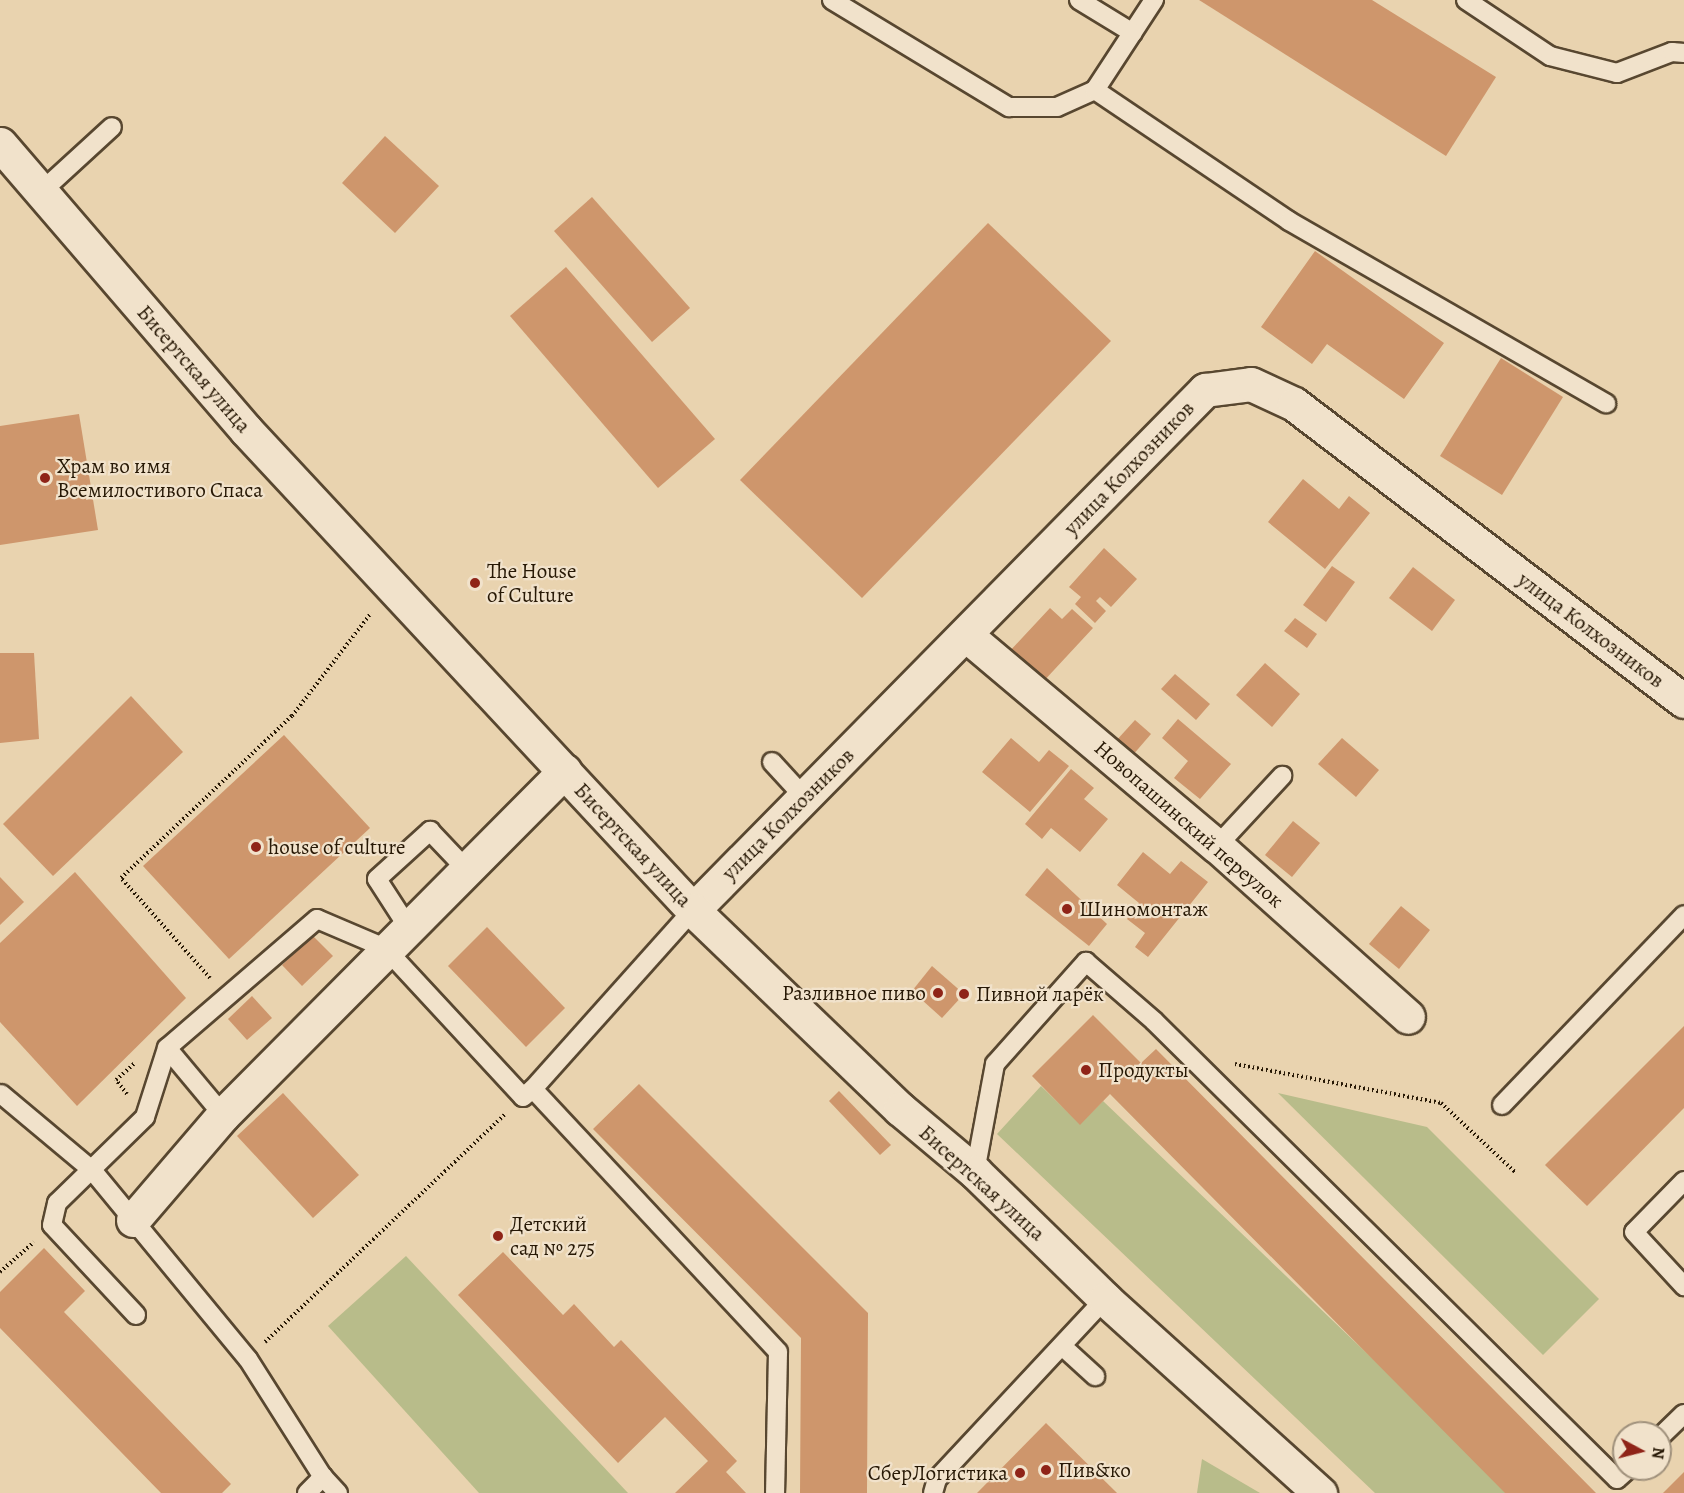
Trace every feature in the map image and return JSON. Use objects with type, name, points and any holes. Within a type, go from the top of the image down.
[{"type":"street","name":"Бисертская улица","points":[[0,144],[246,430],[693,910],[900,1109],[975,1172],[1105,1299],[1320,1493]]},
{"type":"street","name":"улица Колхозников","points":[[693,910],[1205,390],[1251,384],[1294,404],[1684,701]]},
{"type":"street","name":"Новопашинский переулок","points":[[966,635],[1217,846],[1408,1017]]},
{"type":"street","points":[[133,1220],[223,1115],[565,771]]},
{"type":"lane","points":[[832,0],[1009,107],[1057,107],[1095,90],[1154,0]]},
{"type":"lane","points":[[1079,0],[1132,33]]},
{"type":"lane","points":[[1466,0],[1550,56],[1617,74],[1671,52],[1684,53]]},
{"type":"lane","points":[[1095,90],[1289,221],[1606,403]]},
{"type":"lane","points":[[41,192],[112,127]]},
{"type":"lane","points":[[772,762],[805,798]]},
{"type":"lane","points":[[1217,846],[1282,776]]},
{"type":"lane","points":[[468,871],[430,831],[377,879],[397,938],[528,1093],[778,1352],[775,1493]]},
{"type":"lane","points":[[528,1093],[693,910]]},
{"type":"lane","points":[[1502,1105],[1684,915]]},
{"type":"lane","points":[[136,1315],[52,1225],[57,1203],[145,1117],[167,1048],[317,919],[397,938]]},
{"type":"lane","points":[[975,1172],[995,1064],[1086,962],[1190,1056],[1612,1474]]},
{"type":"lane","points":[[167,1048],[223,1115]]},
{"type":"lane","points":[[1,1094],[92,1170],[248,1359],[323,1477],[338,1493]]},
{"type":"lane","points":[[1684,1181],[1634,1232],[1684,1286]]},
{"type":"lane","points":[[933,1493],[936,1479],[1105,1299]]},
{"type":"lane","points":[[1062,1346],[1095,1376]]},
{"type":"lane","points":[[1672,1426],[1684,1414]]},
{"type":"lane","points":[[308,1493],[323,1477]]},
{"type":"path","points":[[216,985],[121,878],[292,716],[393,586]]},
{"type":"path","points":[[141,1056],[116,1080],[145,1117]]},
{"type":"path","points":[[1190,1056],[1441,1102],[1515,1173]]},
{"type":"path","points":[[248,1359],[528,1093]]},
{"type":"path","points":[[0,1272],[52,1225]]},
{"type":"green space","points":[[1041,1086],[1080,1124],[1103,1101],[1513,1493],[1375,1493],[997,1134]]},
{"type":"green space","points":[[1278,1093],[1427,1127],[1599,1299],[1543,1355]]},
{"type":"green space","points":[[406,1256],[628,1493],[479,1493],[328,1326]]},
{"type":"green space","points":[[1202,1459],[1260,1493],[1197,1493]]},
{"type":"building","points":[[1199,0],[1372,0],[1496,77],[1446,156]]},
{"type":"building","points":[[385,136],[439,186],[395,233],[342,183]]},
{"type":"building","points":[[592,197],[690,308],[652,342],[554,231]]},
{"type":"building","points":[[988,223],[1111,341],[862,598],[740,480]]},
{"type":"building","points":[[1315,251],[1444,343],[1404,399],[1327,344],[1312,364],[1261,327]]},
{"type":"building","points":[[566,267],[715,439],[658,488],[510,316]]},
{"type":"building","points":[[1501,358],[1563,397],[1502,495],[1440,456]]},
{"type":"building","name":"Храм во имя Всемилостивого Спаса","points":[[79,414],[98,530],[0,545],[0,426]]},
{"type":"building","points":[[1303,479],[1339,509],[1349,496],[1370,513],[1325,569],[1268,522]]},
{"type":"building","points":[[1104,548],[1137,579],[1111,607],[1100,597],[1096,601],[1106,611],[1095,623],[1075,604],[1081,597],[1069,587]]},
{"type":"building","points":[[1332,566],[1355,582],[1326,622],[1303,605]]},
{"type":"building","points":[[1413,567],[1455,600],[1432,631],[1389,598]]},
{"type":"building","points":[[1050,608],[1062,619],[1072,609],[1093,628],[1041,684],[1008,653]]},
{"type":"building","points":[[1295,618],[1317,634],[1307,648],[1284,631]]},
{"type":"building","points":[[0,653],[34,653],[39,739],[0,743]]},
{"type":"building","points":[[1265,663],[1300,694],[1272,727],[1236,695]]},
{"type":"building","points":[[1175,674],[1210,704],[1196,720],[1161,689]]},
{"type":"building","points":[[131,696],[183,752],[53,876],[3,824]]},
{"type":"building","points":[[1178,719],[1231,764],[1200,799],[1174,778],[1188,761],[1162,738]]},
{"type":"building","points":[[1135,720],[1151,734],[1132,756],[1115,742]]},
{"type":"building","name":"house of culture","points":[[284,735],[370,828],[229,959],[143,866]]},
{"type":"building","points":[[1011,738],[1039,762],[1049,750],[1069,766],[1030,812],[982,772]]},
{"type":"building","points":[[1342,738],[1379,770],[1356,797],[1318,764]]},
{"type":"building","points":[[1071,769],[1094,788],[1084,799],[1108,819],[1080,852],[1051,828],[1042,839],[1025,824]]},
{"type":"building","points":[[1293,821],[1320,843],[1292,877],[1265,855]]},
{"type":"building","points":[[1143,852],[1170,874],[1181,861],[1208,882],[1148,957],[1135,947],[1145,933],[1127,919],[1139,903],[1117,885]]},
{"type":"building","name":"Шиномонтаж","points":[[1047,868],[1107,924],[1089,946],[1025,895]]},
{"type":"building","points":[[75,872],[186,998],[77,1106],[0,1022],[0,943]]},
{"type":"building","points":[[0,877],[24,902],[0,925]]},
{"type":"building","points":[[1401,906],[1430,930],[1399,969],[1369,944]]},
{"type":"building","points":[[487,927],[565,1008],[526,1047],[448,966]]},
{"type":"building","points":[[313,936],[333,956],[302,986],[282,965]]},
{"type":"building","name":"Разливное пиво","points":[[932,966],[964,994],[942,1018],[912,991]]},
{"type":"building","points":[[252,996],[272,1018],[247,1040],[228,1019]]},
{"type":"building","points":[[1093,1015],[1141,1063],[1156,1049],[1596,1493],[1505,1493],[1110,1094],[1080,1125],[1032,1076]]},
{"type":"building","points":[[1684,1026],[1684,1108],[1587,1206],[1545,1165]]},
{"type":"building","points":[[639,1084],[868,1313],[867,1493],[800,1493],[801,1338],[593,1129]]},
{"type":"building","points":[[839,1091],[891,1145],[880,1155],[829,1101]]},
{"type":"building","points":[[283,1093],[359,1175],[313,1218],[237,1136]]},
{"type":"building","points":[[44,1248],[85,1291],[64,1312],[231,1484],[222,1493],[161,1493],[0,1328],[0,1292]]},
{"type":"building","points":[[503,1252],[563,1315],[574,1304],[614,1347],[621,1340],[737,1461],[726,1472],[746,1493],[675,1493],[708,1461],[665,1417],[618,1463],[458,1295]]},
{"type":"building","points":[[1046,1423],[1117,1493],[977,1493]]},
{"type":"building","points":[[1684,1472],[1684,1493],[1663,1493]]},
{"type":"place","name":"Храм во имя Всемилостивого Спаса","points":[[45,478]]},
{"type":"place","name":"The House of Culture","points":[[475,583]]},
{"type":"place","name":"house of culture","points":[[256,847]]},
{"type":"place","name":"Шиномонтаж","points":[[1067,909]]},
{"type":"place","name":"Разливное пиво","points":[[938,993]]},
{"type":"place","name":"Пивной ларёк","points":[[964,994]]},
{"type":"place","name":"Продукты","points":[[1086,1070]]},
{"type":"place","name":"Детский сад № 275","points":[[498,1236]]},
{"type":"place","name":"Пив&ко","points":[[1046,1470]]},
{"type":"place","name":"СберЛогистика","points":[[1020,1473]]}]
